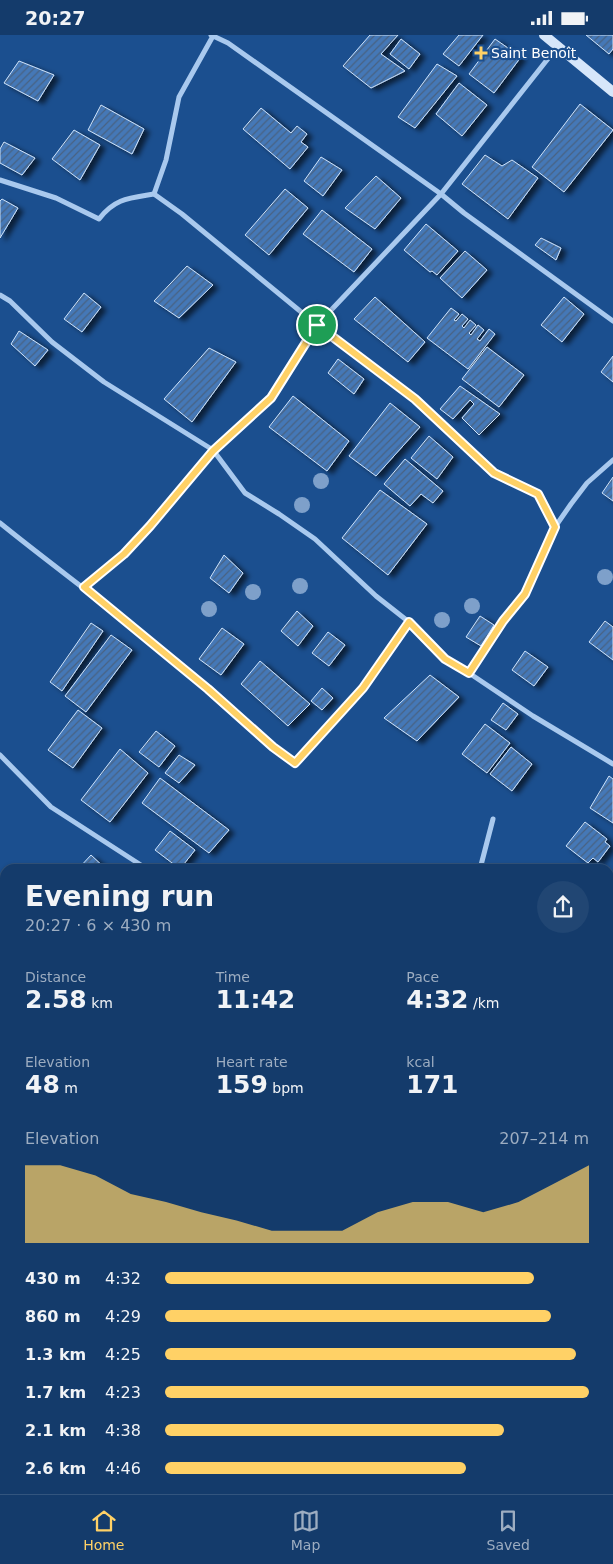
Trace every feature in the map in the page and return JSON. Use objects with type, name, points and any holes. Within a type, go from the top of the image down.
[{"type":"main road","points":[[544,35],[613,92]]},
{"type":"street","points":[[154,194],[166,160],[179,97],[212,35],[228,43],[441,194],[464,213],[613,321]]},
{"type":"street","points":[[84,587],[124,554],[213,451],[271,398],[317,325],[441,194],[558,45]]},
{"type":"street","points":[[0,180],[56,198],[99,219],[108,207],[124,200],[154,194],[182,214],[317,325],[415,399],[494,473],[538,494],[555,527]]},
{"type":"street","points":[[0,295],[10,301],[52,342],[104,382],[213,451],[244,493],[315,539],[376,596],[409,622],[445,659],[533,716],[613,764]]},
{"type":"street","points":[[469,673],[503,621],[525,594],[555,527],[587,483],[613,460]]},
{"type":"street","points":[[0,523],[84,587],[208,689],[273,747],[295,763],[363,688],[409,622]]},
{"type":"street","points":[[0,755],[51,807],[139,864]]},
{"type":"street","points":[[481,864],[493,819]]},
{"type":"building","points":[[370,35],[398,35],[381,54],[405,71],[371,88],[343,66]]},
{"type":"building","points":[[459,35],[483,35],[459,66],[443,54]]},
{"type":"building","points":[[586,35],[613,35],[613,49],[609,54]]},
{"type":"building","points":[[401,39],[420,54],[409,69],[390,54]]},
{"type":"building","points":[[495,39],[521,57],[494,93],[469,74]]},
{"type":"building","points":[[19,61],[54,75],[38,101],[4,83]]},
{"type":"building","points":[[437,64],[457,76],[415,128],[398,117]]},
{"type":"building","points":[[459,83],[487,105],[462,136],[436,114]]},
{"type":"building","points":[[580,104],[613,130],[564,192],[532,167]]},
{"type":"building","points":[[101,105],[144,129],[132,154],[88,130]]},
{"type":"building","points":[[261,108],[291,133],[297,126],[307,134],[301,142],[308,147],[290,169],[243,129]]},
{"type":"building","points":[[74,130],[100,145],[80,180],[52,159]]},
{"type":"building","points":[[4,142],[35,158],[22,175],[0,163],[0,149]]},
{"type":"building","points":[[485,155],[502,166],[512,160],[538,178],[508,219],[462,184]]},
{"type":"building","points":[[321,157],[342,170],[323,196],[304,181]]},
{"type":"building","points":[[376,176],[401,198],[375,229],[345,208]]},
{"type":"building","points":[[285,189],[308,208],[269,255],[245,235]]},
{"type":"building","points":[[2,199],[18,208],[0,238],[0,201]]},
{"type":"building","points":[[322,210],[372,249],[354,272],[303,234]]},
{"type":"building","points":[[426,224],[458,251],[437,275],[432,271],[430,272],[404,250]]},
{"type":"building","points":[[541,238],[561,248],[556,260],[535,245]]},
{"type":"building","points":[[465,251],[487,270],[462,298],[440,278]]},
{"type":"building","points":[[187,266],[213,285],[179,318],[154,301]]},
{"type":"building","points":[[84,293],[101,307],[82,332],[64,319]]},
{"type":"building","points":[[375,297],[425,342],[408,362],[354,319]]},
{"type":"building","points":[[564,297],[584,314],[562,342],[541,325]]},
{"type":"building","points":[[451,308],[459,314],[454,320],[456,321],[462,314],[468,319],[462,326],[464,328],[470,320],[476,325],[469,333],[471,335],[478,325],[484,330],[477,339],[480,341],[489,329],[495,334],[468,369],[427,338]]},
{"type":"building","points":[[19,331],[48,350],[35,366],[11,344]]},
{"type":"building","points":[[487,347],[524,375],[499,407],[462,379]]},
{"type":"building","points":[[209,348],[236,362],[192,422],[164,399]]},
{"type":"building","points":[[613,356],[613,382],[601,372]]},
{"type":"building","points":[[338,359],[364,379],[354,394],[328,373]]},
{"type":"building","points":[[460,386],[500,414],[479,435],[462,418],[474,404],[470,400],[453,419],[440,409]]},
{"type":"building","points":[[293,396],[349,441],[327,471],[269,427]]},
{"type":"building","points":[[390,403],[420,427],[376,476],[349,456]]},
{"type":"building","points":[[429,436],[453,457],[437,479],[411,458]]},
{"type":"building","points":[[405,459],[443,491],[433,503],[421,494],[410,506],[384,484]]},
{"type":"building","points":[[613,477],[613,501],[602,493]]},
{"type":"building","points":[[380,490],[427,524],[388,575],[342,538]]},
{"type":"building","points":[[224,555],[243,573],[229,593],[210,578]]},
{"type":"building","points":[[297,611],[313,626],[298,646],[281,631]]},
{"type":"building","points":[[480,616],[494,625],[481,646],[466,637]]},
{"type":"building","points":[[605,621],[613,627],[613,660],[589,642]]},
{"type":"building","points":[[91,623],[103,631],[62,691],[50,682]]},
{"type":"building","points":[[222,628],[244,644],[221,675],[199,659]]},
{"type":"building","points":[[328,632],[345,645],[329,666],[312,653]]},
{"type":"building","points":[[111,635],[132,650],[86,712],[65,696]]},
{"type":"building","points":[[525,651],[548,667],[534,686],[512,670]]},
{"type":"building","points":[[260,661],[310,704],[288,726],[241,684]]},
{"type":"building","points":[[430,675],[459,697],[417,741],[384,718]]},
{"type":"building","points":[[322,688],[333,698],[322,710],[311,701]]},
{"type":"building","points":[[503,703],[518,714],[506,730],[491,720]]},
{"type":"building","points":[[78,710],[102,728],[73,768],[48,750]]},
{"type":"building","points":[[485,724],[510,743],[487,773],[462,754]]},
{"type":"building","points":[[156,731],[175,746],[159,767],[139,752]]},
{"type":"building","points":[[511,747],[532,764],[512,791],[490,774]]},
{"type":"building","points":[[120,749],[148,773],[110,822],[81,800]]},
{"type":"building","points":[[179,755],[195,765],[179,783],[165,773]]},
{"type":"building","points":[[609,776],[613,779],[613,823],[590,808]]},
{"type":"building","points":[[160,778],[229,830],[209,853],[142,803]]},
{"type":"building","points":[[585,822],[607,839],[605,842],[610,846],[598,862],[593,858],[588,863],[566,846]]},
{"type":"building","points":[[170,831],[195,850],[184,864],[173,864],[155,850]]},
{"type":"building","points":[[91,855],[101,864],[83,864]]},
{"type":"place","name":"Saint Benoît","points":[[481,53]]},
{"type":"route","points":[[317,325],[415,399],[494,473],[538,494],[555,527],[525,594],[503,621],[469,673],[445,659],[409,622],[363,688],[295,763],[273,747],[208,689],[84,587],[124,554],[213,451],[271,398],[317,325]]}]
